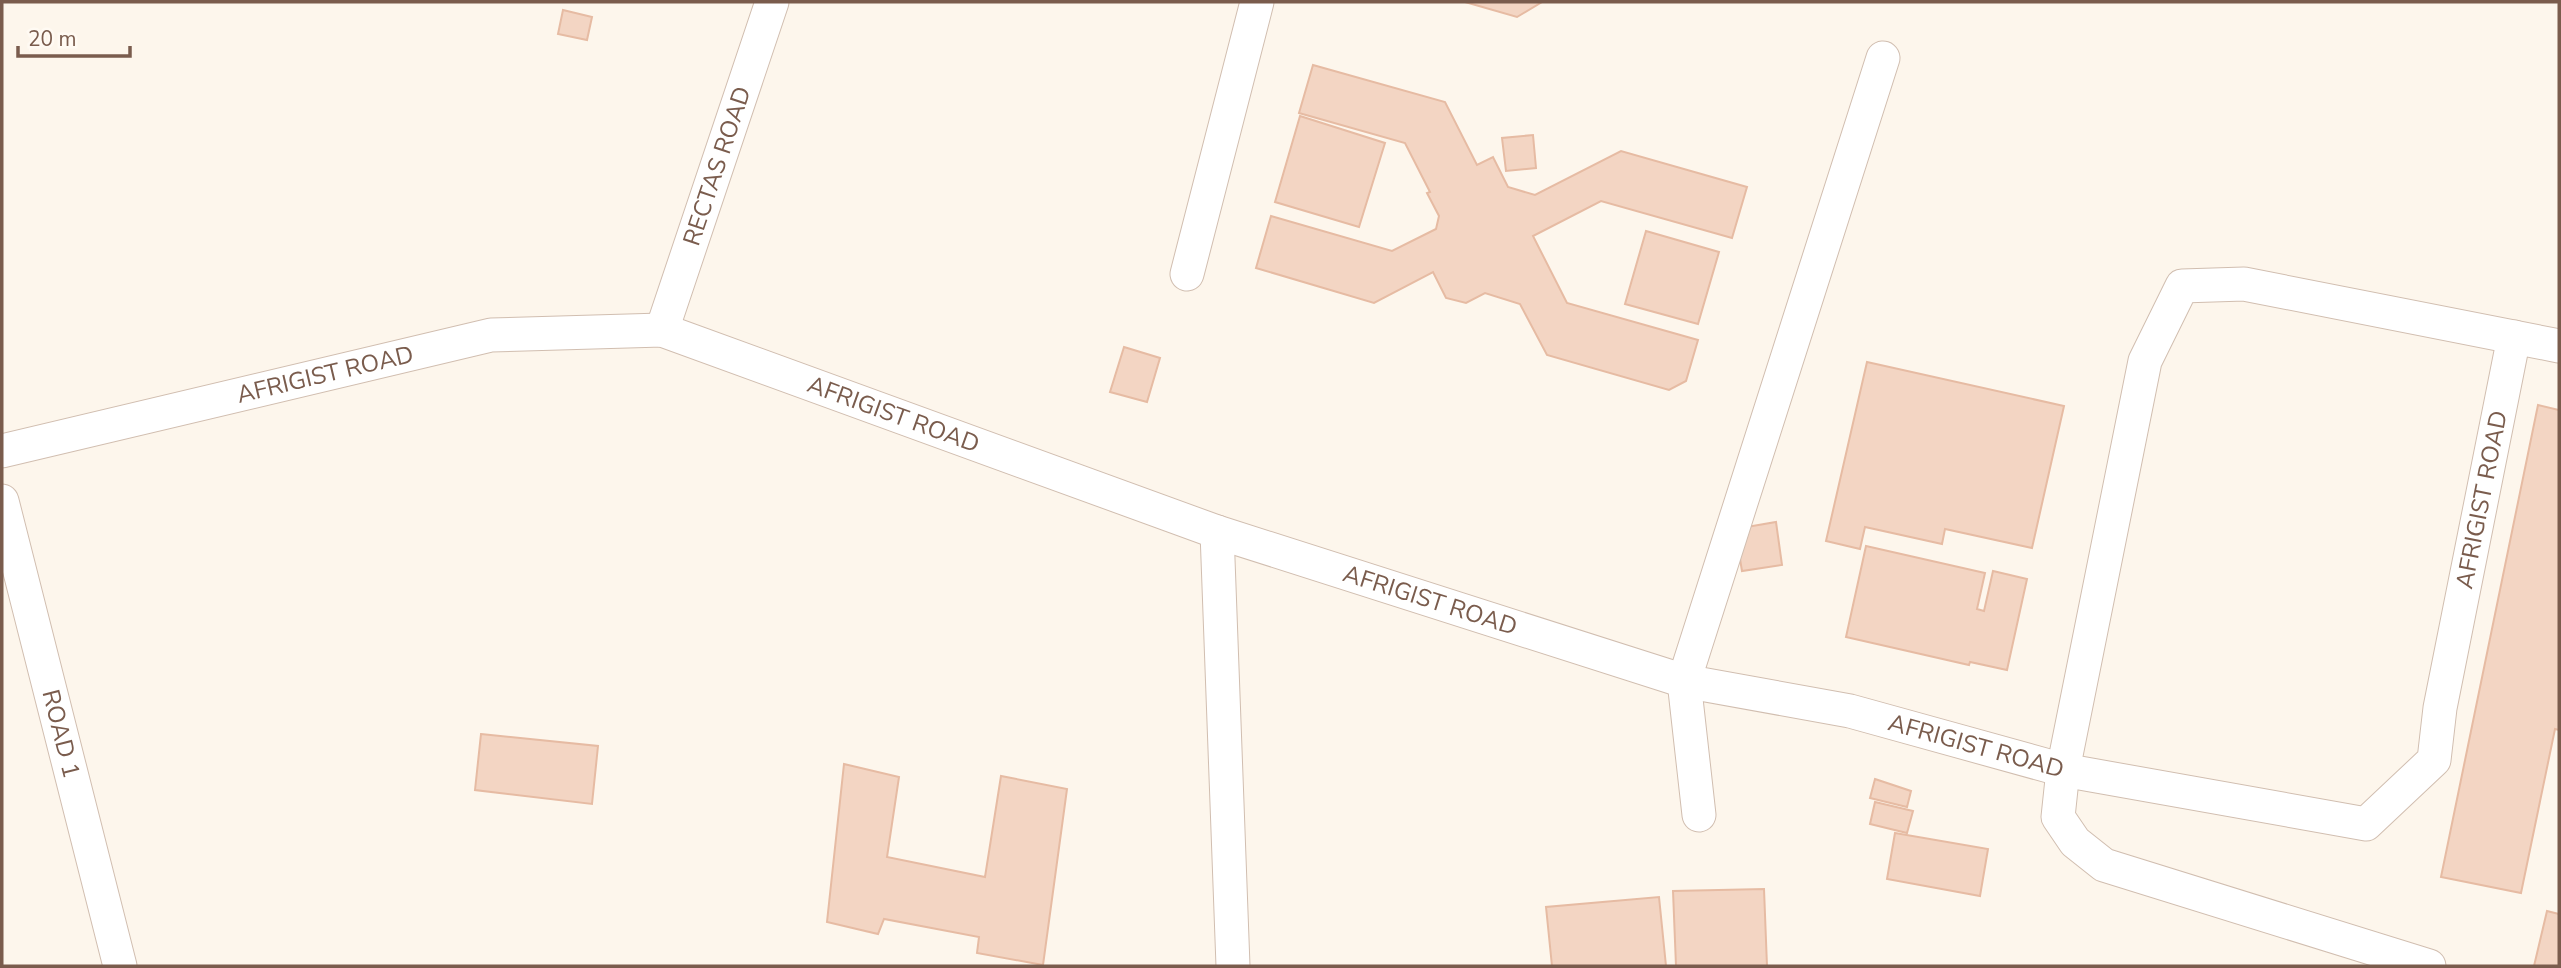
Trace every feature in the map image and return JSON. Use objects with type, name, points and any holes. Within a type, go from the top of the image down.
[{"type":"street","name":"RECTAS ROAD","points":[[662,330],[772,2]]},
{"type":"street","points":[[1187,274],[1258,2]]},
{"type":"street","points":[[1699,815],[1684,681],[1884,58]]},
{"type":"street","points":[[2429,966],[2104,865],[2075,842],[2059,817],[2063,770],[2145,361],[2182,286],[2244,284],[2559,345]]},
{"type":"street","name":"AFRIGIST ROAD","points":[[2,451],[491,335],[662,330],[1217,532],[1684,681],[1850,711],[2063,770],[2366,824],[2434,760],[2440,708],[2514,337]]},
{"type":"street","name":"ROAD 1","points":[[2,501],[120,966]]},
{"type":"street","points":[[1217,532],[1233,966]]},
{"type":"building","points":[[1465,2],[1542,2],[1517,17]]},
{"type":"building","points":[[563,10],[592,17],[587,40],[558,34]]},
{"type":"building","points":[[1313,65],[1445,102],[1477,165],[1493,157],[1508,187],[1535,195],[1621,151],[1747,187],[1732,238],[1601,201],[1533,236],[1567,303],[1698,340],[1686,381],[1669,390],[1547,355],[1520,304],[1485,293],[1466,303],[1446,298],[1433,272],[1374,303],[1256,268],[1271,216],[1392,251],[1436,229],[1439,216],[1405,143],[1299,113]]},
{"type":"building","points":[[1300,116],[1385,143],[1359,227],[1275,202]]},
{"type":"building","points":[[1533,135],[1536,168],[1506,171],[1502,138]]},
{"type":"building","points":[[1646,231],[1719,252],[1698,324],[1625,304]]},
{"type":"building","points":[[1124,347],[1160,358],[1147,402],[1110,392]]},
{"type":"building","points":[[1867,362],[2064,406],[2032,548],[1945,529],[1942,544],[1865,527],[1860,549],[1826,541]]},
{"type":"building","points":[[2538,405],[2559,410],[2559,730],[2555,729],[2521,893],[2441,877]]},
{"type":"building","points":[[1776,522],[1782,565],[1742,571],[1735,529]]},
{"type":"building","points":[[1866,546],[1985,573],[1977,609],[1984,611],[1993,571],[2027,579],[2007,670],[1970,662],[1969,665],[1846,637]]},
{"type":"building","points":[[481,734],[598,746],[592,804],[475,790]]},
{"type":"building","points":[[844,764],[899,777],[887,857],[985,877],[1001,776],[1067,789],[1043,965],[977,953],[979,937],[884,919],[878,934],[827,922]]},
{"type":"building","points":[[1875,779],[1911,791],[1907,807],[1870,798]]},
{"type":"building","points":[[1875,802],[1913,811],[1907,833],[1870,824]]},
{"type":"building","points":[[1895,833],[1988,849],[1980,896],[1887,879]]},
{"type":"building","points":[[1764,889],[1767,966],[1676,966],[1673,891]]},
{"type":"building","points":[[1659,897],[1666,966],[1552,966],[1546,907]]},
{"type":"building","points":[[2547,911],[2559,914],[2559,966],[2534,966]]}]
